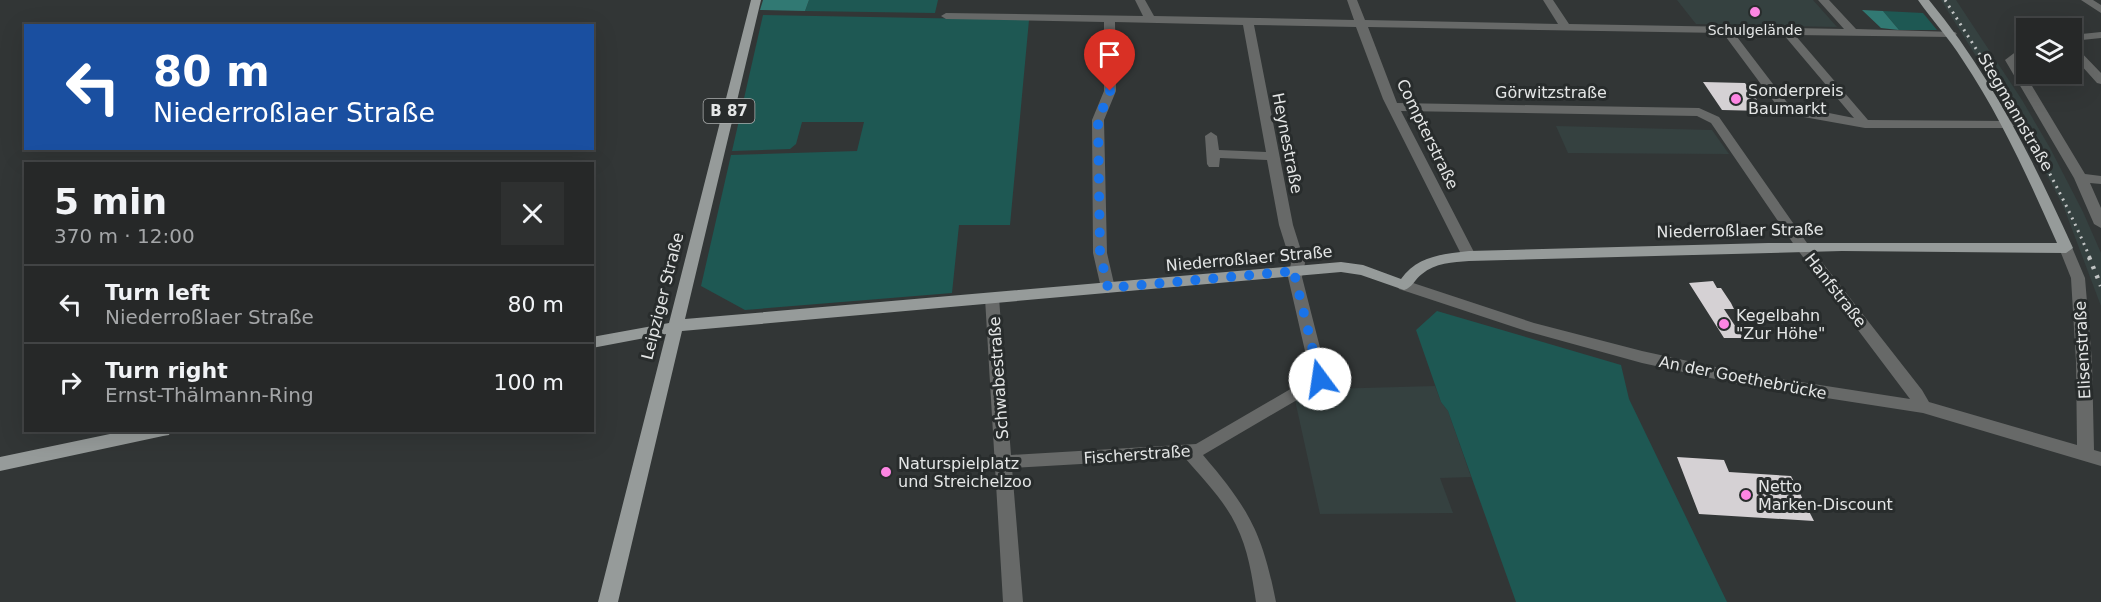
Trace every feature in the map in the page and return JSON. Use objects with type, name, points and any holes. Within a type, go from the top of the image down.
[{"type":"main road","name":"Leipziger Straße","points":[[608,602],[756,0]]},
{"type":"main road","name":"Stegmannstraße","points":[[1923,0],[1951,34],[2008,125],[2066,248]]},
{"type":"main road","name":"Niederroßlaer Straße","points":[[594,343],[675,327],[1296,271],[1352,268],[1404,285],[1414,271],[1428,262],[1469,256],[1802,246],[1956,245],[2066,248]]},
{"type":"main road","points":[[0,464],[153,432]]},
{"type":"street","points":[[1140,0],[1150,19]]},
{"type":"street","name":"Compterstraße","points":[[1352,0],[1394,107],[1469,256]]},
{"type":"street","points":[[1548,0],[1566,28]]},
{"type":"street","points":[[1823,0],[1853,32]]},
{"type":"street","points":[[2086,0],[2101,10]]},
{"type":"street","points":[[946,16],[1951,34]]},
{"type":"street","points":[[1108,288],[1100,253],[1098,120],[1110,91],[1109,20]]},
{"type":"street","name":"Heynestraße","points":[[1248,21],[1286,225],[1298,263],[1296,271]]},
{"type":"street","points":[[1726,30],[1785,108],[1812,116],[1865,124],[2008,125]]},
{"type":"street","points":[[1786,31],[1865,124]]},
{"type":"street","points":[[2082,37],[2101,35]]},
{"type":"street","points":[[2016,56],[2011,60],[2016,68]]},
{"type":"street","points":[[2082,60],[2101,80]]},
{"type":"street","points":[[2025,84],[2081,178],[2101,224]]},
{"type":"street","name":"Görwitzstraße","points":[[1394,107],[1635,110],[1699,112],[1707,115]]},
{"type":"street","name":"Hanfstraße","points":[[1707,115],[1715,120],[1802,246],[1916,394],[1923,407]]},
{"type":"street","points":[[1211,136],[1213,159],[1273,156]]},
{"type":"street","points":[[2081,178],[2101,180]]},
{"type":"street","name":"Elisenstraße","points":[[2066,248],[2078,278],[2093,457]]},
{"type":"street","name":"Fischerstraße","points":[[1004,462],[1199,450],[1320,379],[1295,277],[1296,271]]},
{"type":"street","name":"An der Goethebrücke","points":[[1404,285],[1531,327],[1642,357],[1797,389],[1923,407],[2093,457]]},
{"type":"street","name":"Schwabestraße","points":[[992,298],[1013,602]]},
{"type":"street","points":[[1190,452],[1236,509],[1246,525],[1258,562],[1266,602]]},
{"type":"shaded area","points":[[763,0],[809,0],[805,11],[760,10]]},
{"type":"shaded area","points":[[809,0],[938,0],[935,13],[805,11]]},
{"type":"shaded area","name":"Schulgelände","points":[[1677,0],[1813,0],[1837,27],[1696,24]]},
{"type":"shaded area","points":[[1941,0],[1956,0],[2022,100],[2050,148],[2101,253],[2101,306],[2064,208],[2032,146]]},
{"type":"shaded area","points":[[1862,10],[1883,11],[1899,30],[1881,28]]},
{"type":"shaded area","points":[[1883,11],[1923,13],[1937,30],[1899,30]]},
{"type":"shaded area","points":[[763,15],[1029,20],[1010,225],[959,225],[952,293],[745,310],[701,286],[731,155],[857,151],[864,122],[802,122],[796,144],[790,149],[732,151]]},
{"type":"shaded area","points":[[1556,126],[1712,130],[1729,154],[1568,153]]},
{"type":"shaded area","points":[[1437,311],[1621,365],[1629,399],[1727,602],[1516,602],[1448,411],[1441,402],[1416,330]]},
{"type":"shaded area","points":[[1435,386],[1441,402],[1448,411],[1471,477],[1440,478],[1453,513],[1320,514],[1295,400],[1330,397],[1328,389]]},
{"type":"building","name":"Sonderpreis Baumarkt","points":[[1703,82],[1745,83],[1765,111],[1722,110]]},
{"type":"building","name":"Kegelbahn \"Zur Höhe\"","points":[[1713,281],[1731,303],[1734,309],[1724,309],[1743,338],[1724,338],[1689,283]]},
{"type":"building","name":"Netto Marken-Discount","points":[[1677,457],[1724,460],[1729,472],[1791,476],[1814,521],[1699,514]]},
{"type":"railway","points":[[1945,0],[2041,158],[2090,258]]},
{"type":"railway","points":[[2089,257],[2101,286]]},
{"type":"place","name":"Schulgelände","points":[[1755,12]]},
{"type":"place","name":"Sonderpreis Baumarkt","points":[[1736,99]]},
{"type":"place","name":"Kegelbahn \"Zur Höhe\"","points":[[1724,324]]},
{"type":"place","name":"Naturspielplatz und Streichelzoo","points":[[886,472]]},
{"type":"place","name":"Netto Marken-Discount","points":[[1746,495]]},
{"type":"route","points":[[1110,91],[1098,120],[1100,253],[1108,288],[1296,271],[1295,277],[1320,379]]}]
